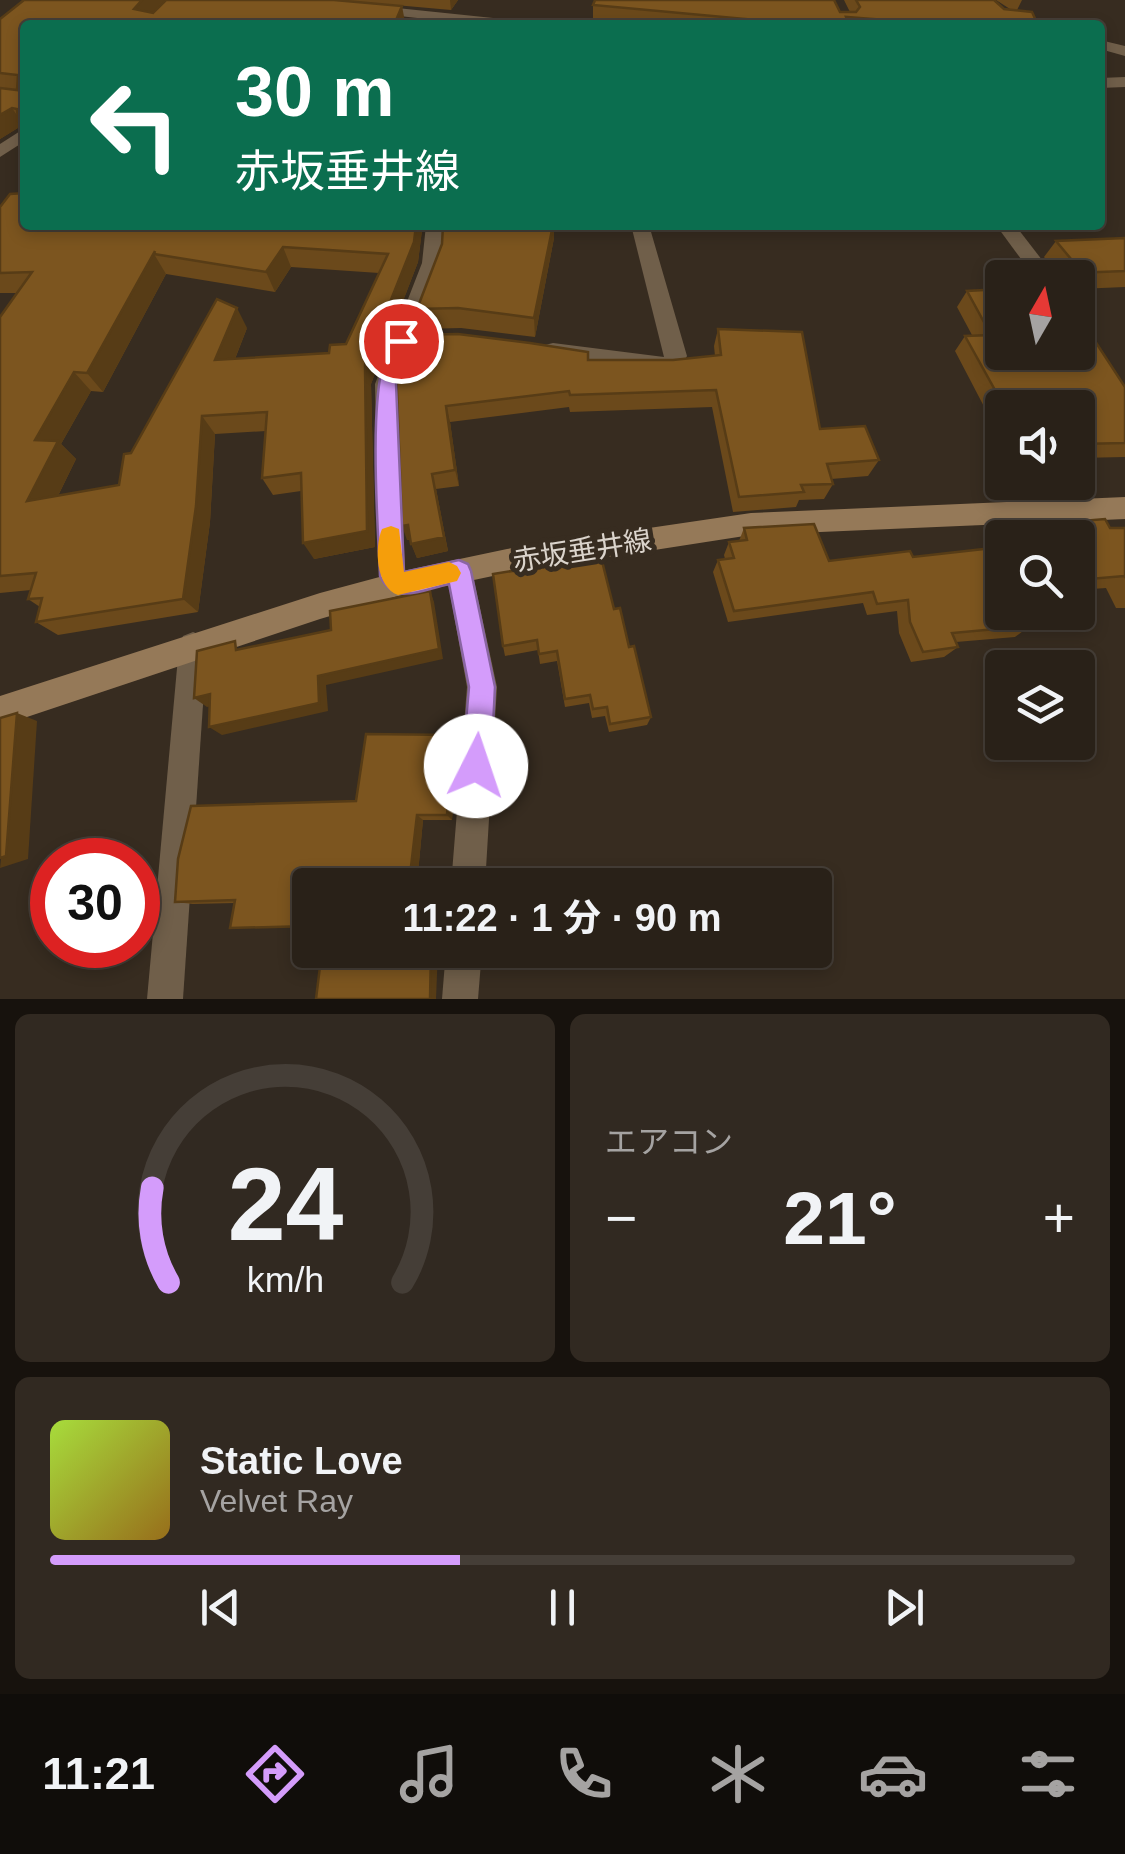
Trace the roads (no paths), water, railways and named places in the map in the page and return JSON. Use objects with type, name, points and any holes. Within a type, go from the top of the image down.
[{"type":"main road","name":"赤坂垂井線","points":[[0,711],[193,646],[398,584],[459,571],[751,524],[1125,508]]},
{"type":"street","points":[[346,8],[421,20],[433,0]]},
{"type":"street","points":[[0,152],[20,137]]},
{"type":"street","points":[[398,584],[392,576],[386,384],[411,341],[432,263],[435,230]]},
{"type":"street","points":[[537,350],[670,366],[676,356],[641,230]]},
{"type":"street","points":[[1009,230],[1032,260]]},
{"type":"street","points":[[459,571],[482,687],[469,868]]},
{"type":"street","points":[[164,999],[193,646]]},
{"type":"street","points":[[460,999],[463,968]]}]
